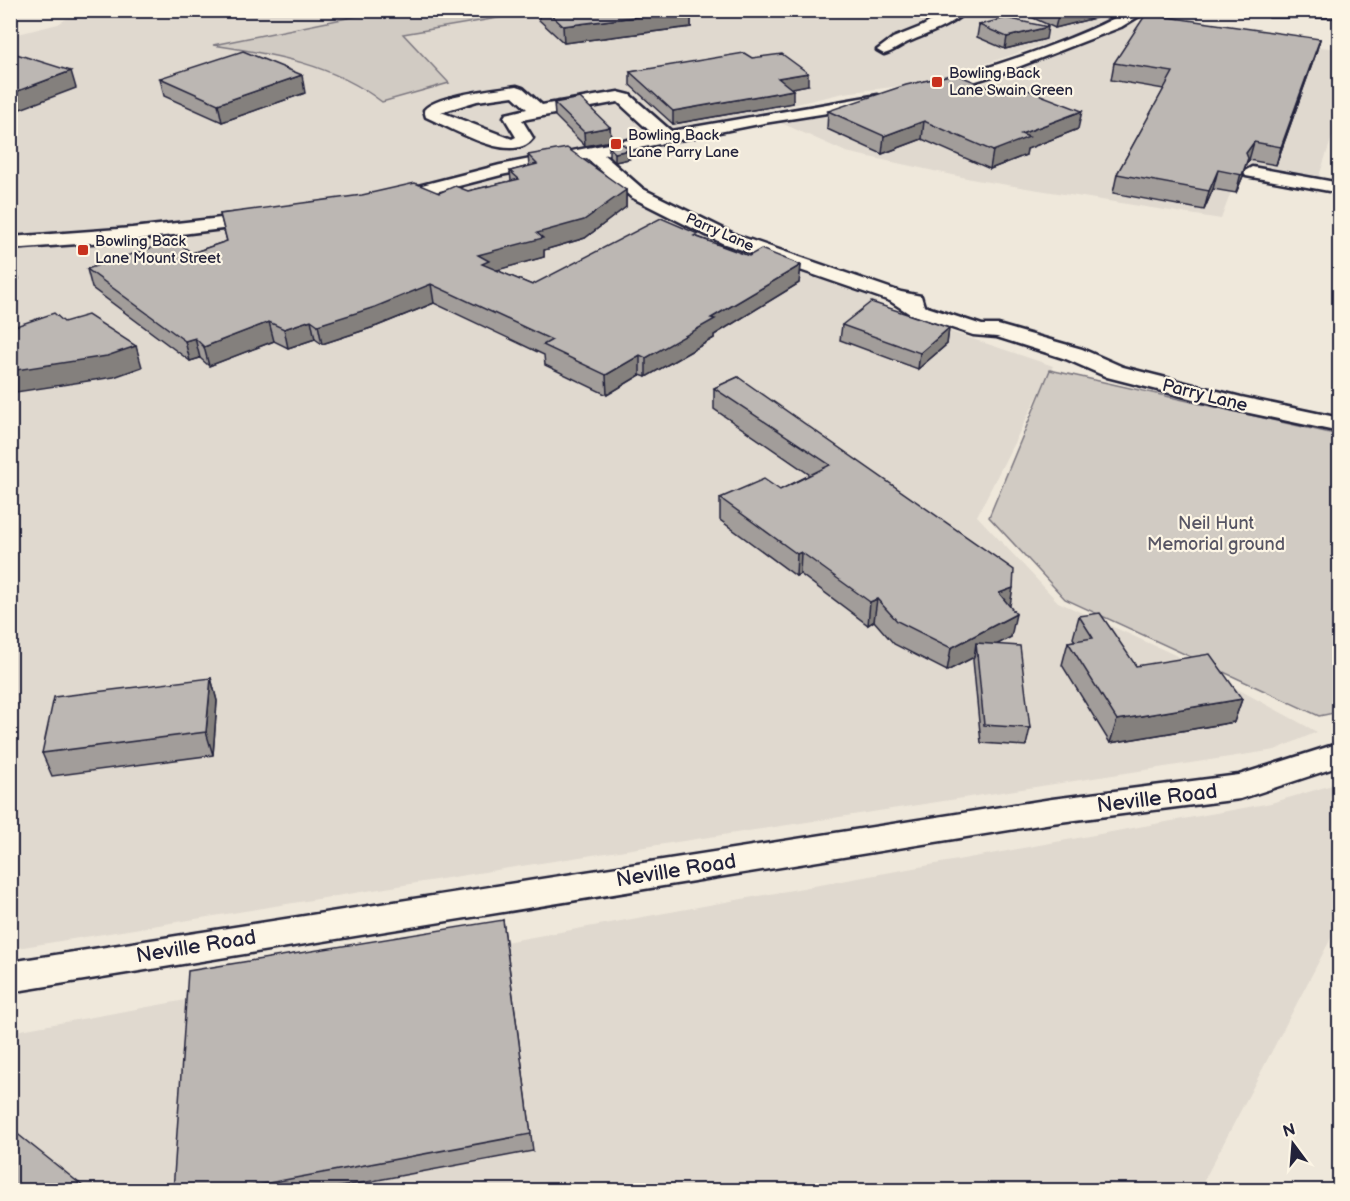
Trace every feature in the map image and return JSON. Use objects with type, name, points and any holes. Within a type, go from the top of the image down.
[{"type":"street","points":[[884,51],[960,10]]},
{"type":"street","points":[[915,94],[1000,69],[1116,24],[1142,10]]},
{"type":"street","points":[[538,110],[517,91],[501,91],[436,108],[432,110],[432,114],[506,145],[512,145],[525,138],[512,117],[538,110],[624,98],[667,137]]},
{"type":"street","points":[[375,202],[500,170],[764,118],[893,98]]},
{"type":"street","name":"Parry Lane","points":[[591,152],[637,193],[729,239],[897,297],[917,309],[980,331],[998,331],[1074,354],[1115,372],[1340,425]]},
{"type":"street","points":[[1252,172],[1340,188]]},
{"type":"street","points":[[10,243],[132,234],[269,218]]},
{"type":"street","name":"Parry Lane","points":[[1074,354],[1094,353],[1285,402],[1340,410]]},
{"type":"street","name":"Neville Road","points":[[10,977],[1052,811],[1240,787],[1340,754]]},
{"type":"shaded area","points":[[105,10],[1130,11],[1068,36],[961,72],[910,85],[844,93],[591,151],[637,193],[729,239],[863,293],[892,312],[1053,366],[977,516],[1058,602],[1173,654],[1317,732],[1275,750],[515,867],[11,949],[10,36],[58,24],[68,18]]},
{"type":"shaded area","points":[[1134,22],[1179,32],[1339,49],[1339,138],[1332,137],[1318,179],[1241,165],[1221,219],[976,180],[846,152],[777,121],[928,96],[992,81]]},
{"type":"shaded area","points":[[1339,783],[1339,923],[1199,1190],[11,1190],[10,1032],[1271,803]]},
{"type":"green space","points":[[382,11],[539,11],[403,34],[449,83],[382,102],[343,78],[323,70],[258,52],[213,45]]},
{"type":"green space","name":"Neil Hunt Memorial ground","points":[[1050,370],[1339,435],[1339,712],[1319,716],[1065,599],[989,517]]},
{"type":"building","points":[[546,10],[691,10],[563,26]]},
{"type":"building","points":[[1046,10],[1079,10],[1058,16]]},
{"type":"building","points":[[1146,14],[1320,39],[1281,147],[1254,142],[1246,153],[1248,158],[1242,175],[1218,170],[1209,191],[1117,174],[1173,72],[1114,63]]},
{"type":"building","points":[[1006,18],[1048,27],[1007,37],[979,25]]},
{"type":"building","points":[[243,51],[302,75],[218,104],[160,78]]},
{"type":"building","points":[[10,52],[71,71],[10,94]]},
{"type":"building","points":[[744,53],[752,58],[782,54],[808,73],[778,78],[793,90],[673,111],[630,72]]},
{"type":"building","points":[[955,74],[1003,93],[1020,87],[1082,111],[1021,134],[1029,137],[993,151],[924,121],[884,136],[828,111],[906,85]]},
{"type":"building","points":[[580,98],[610,127],[584,132],[554,103]]},
{"type":"building","points":[[623,144],[629,150],[615,153],[609,147]]},
{"type":"building","points":[[567,148],[626,190],[584,220],[537,233],[543,238],[478,255],[489,261],[482,264],[532,285],[661,218],[698,234],[694,236],[749,256],[761,249],[801,265],[711,318],[715,319],[646,358],[640,355],[606,375],[543,345],[552,340],[431,284],[375,307],[318,325],[311,320],[284,329],[269,322],[204,347],[195,338],[185,341],[87,269],[175,240],[192,253],[227,241],[220,214],[362,195],[415,183],[439,193],[455,186],[468,191],[519,179],[510,171],[537,164],[528,155]]},
{"type":"building","points":[[871,302],[949,328],[920,353],[842,325]]},
{"type":"building","points":[[54,313],[64,322],[88,315],[136,346],[107,356],[10,371],[10,328]]},
{"type":"building","points":[[738,377],[1014,570],[1013,588],[999,593],[1016,614],[951,648],[897,621],[877,599],[870,602],[801,552],[797,554],[720,498],[764,479],[780,490],[830,465],[714,388]]},
{"type":"building","points":[[1100,613],[1136,666],[1210,654],[1242,699],[1117,720],[1068,642],[1093,638],[1079,616]]},
{"type":"building","points":[[976,643],[1020,646],[1030,728],[984,725]]},
{"type":"building","points":[[211,678],[206,732],[42,753],[54,697]]},
{"type":"building","points":[[503,920],[531,1134],[226,1191],[173,1191],[188,971]]},
{"type":"building","points":[[10,1128],[89,1191],[10,1191]]},
{"type":"place","name":"Bowling Back Lane Swain Green","points":[[937,82]]},
{"type":"place","name":"Bowling Back Lane Parry Lane","points":[[616,144]]},
{"type":"place","name":"Bowling Back Lane Mount Street","points":[[83,250]]}]
